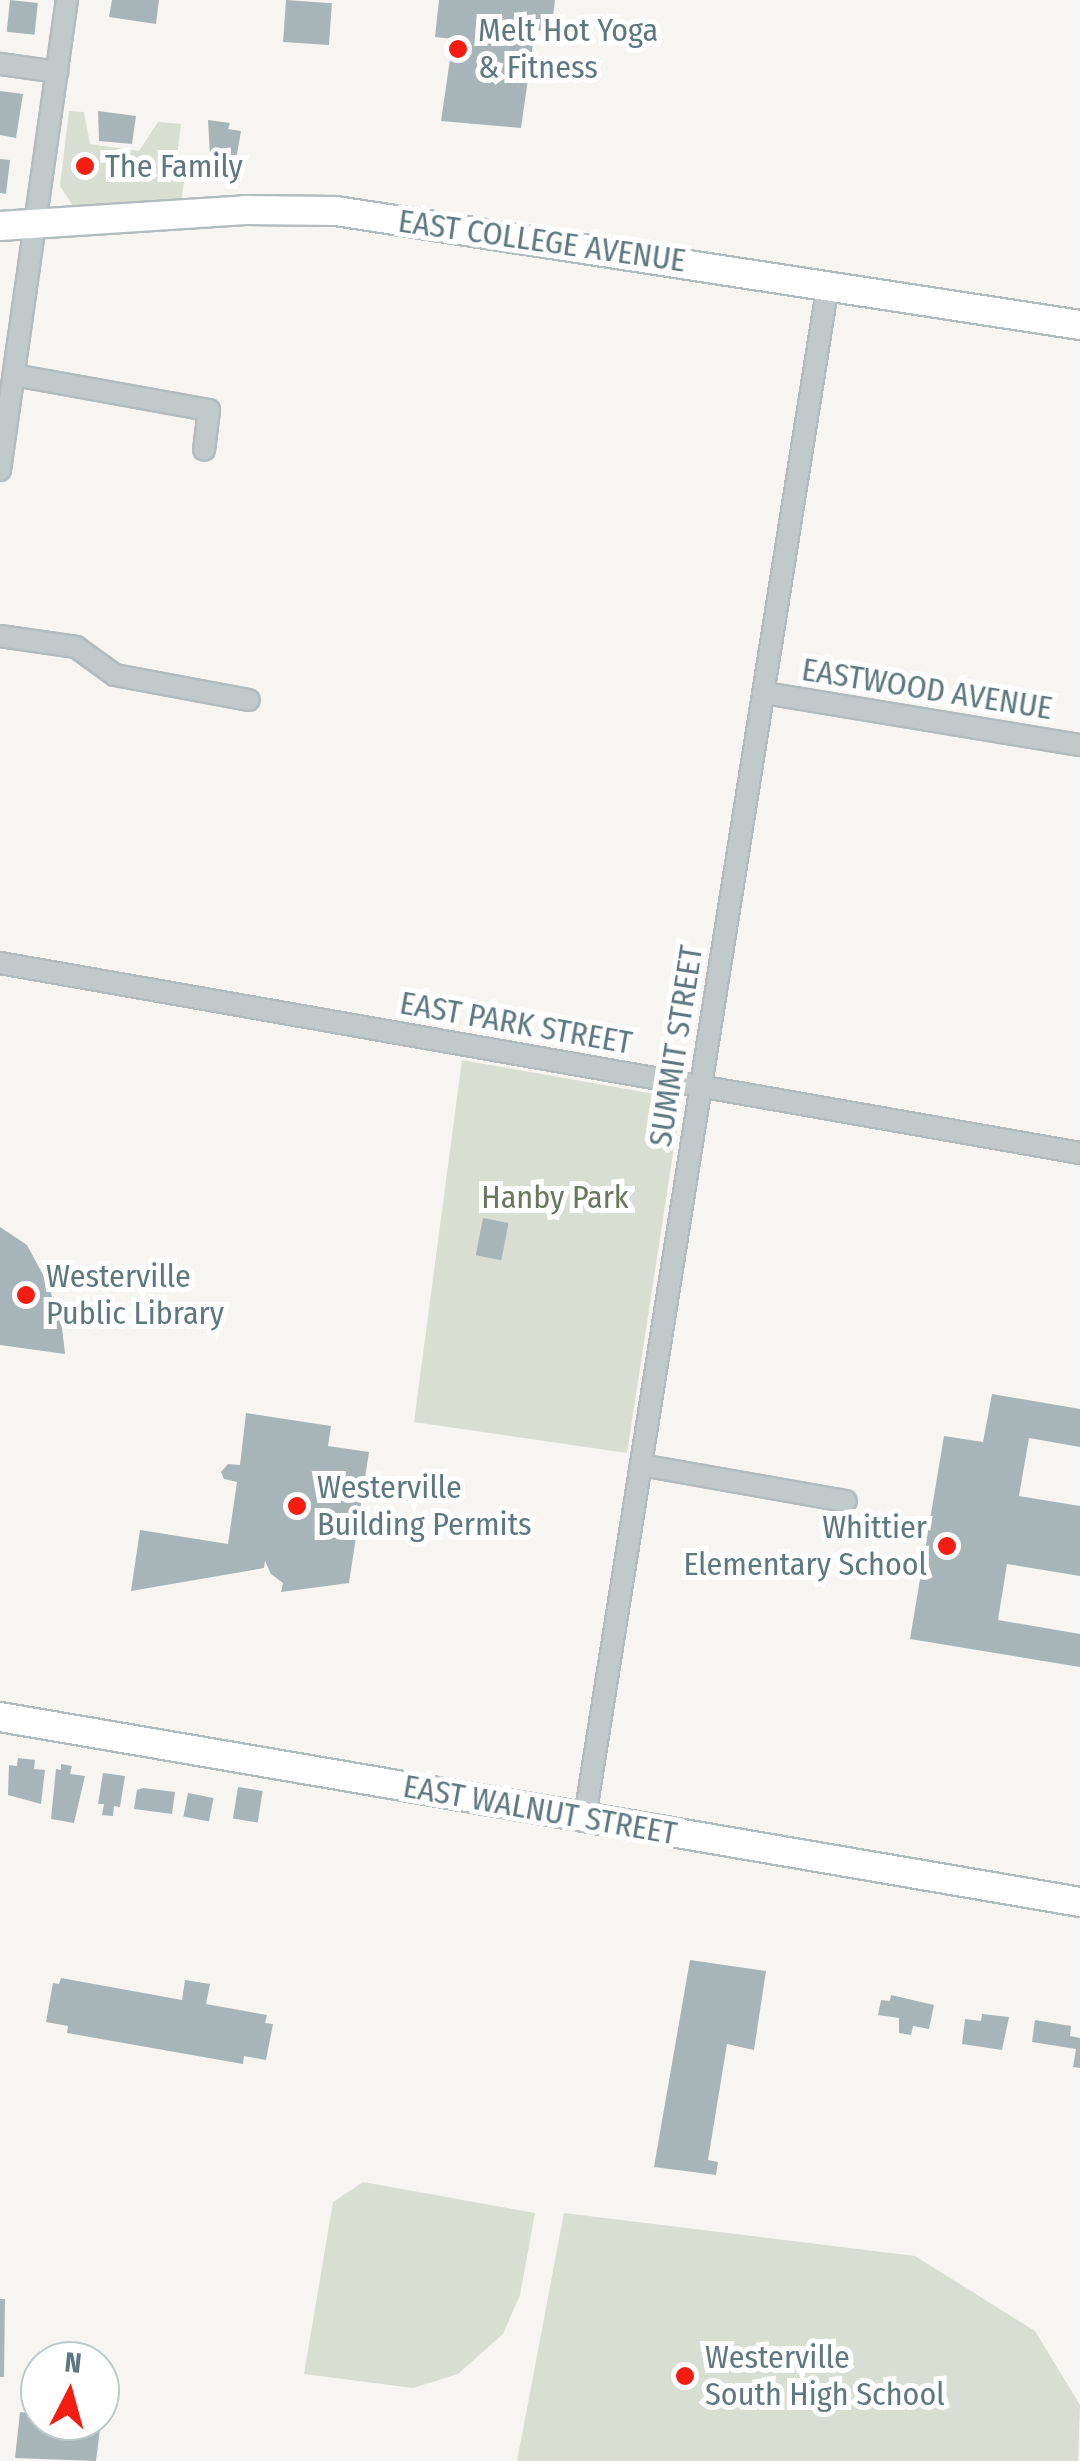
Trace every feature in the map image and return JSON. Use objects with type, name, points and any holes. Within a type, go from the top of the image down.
[{"type":"main road","name":"EAST COLLEGE AVENUE","points":[[0,226],[245,210],[336,212],[1080,325]]},
{"type":"main road","name":"EAST WALNUT STREET","points":[[0,1717],[1080,1902]]},
{"type":"street","points":[[0,470],[67,0]]},
{"type":"street","points":[[0,64],[57,72]]},
{"type":"street","name":"SUMMIT STREET","points":[[585,1817],[828,284]]},
{"type":"street","points":[[14,375],[209,410],[204,450]]},
{"type":"street","points":[[0,636],[76,647],[115,675],[249,700]]},
{"type":"street","name":"EASTWOOD AVENUE","points":[[765,693],[1080,745]]},
{"type":"street","name":"EAST PARK STREET","points":[[0,963],[1080,1153]]},
{"type":"street","points":[[640,1465],[846,1502]]},
{"type":"green space","points":[[69,111],[84,112],[90,144],[139,151],[158,122],[181,124],[175,173],[184,182],[181,202],[73,206],[60,186]]},
{"type":"green space","name":"Hanby Park","points":[[462,1060],[672,1097],[680,1108],[627,1453],[414,1422]]},
{"type":"green space","points":[[363,2182],[535,2213],[520,2295],[503,2334],[458,2374],[413,2388],[304,2374],[333,2202]]},
{"type":"green space","points":[[564,2213],[915,2256],[1035,2331],[1080,2405],[1078,2461],[517,2461]]},
{"type":"building","points":[[10,0],[38,3],[35,35],[7,32]]},
{"type":"building","points":[[112,0],[159,0],[156,24],[109,17]]},
{"type":"building","points":[[286,0],[332,3],[329,45],[283,42]]},
{"type":"building","points":[[439,0],[555,0],[551,32],[535,30],[521,128],[441,121],[453,39],[435,37]]},
{"type":"building","points":[[0,91],[23,94],[16,138],[0,135]]},
{"type":"building","points":[[98,111],[136,116],[132,144],[99,141]]},
{"type":"building","points":[[208,120],[230,123],[228,129],[241,131],[236,160],[210,156]]},
{"type":"building","points":[[0,159],[10,160],[6,194],[0,193]]},
{"type":"building","points":[[483,1218],[509,1223],[501,1260],[476,1255]]},
{"type":"building","name":"Westerville Public Library","points":[[0,1227],[27,1245],[48,1284],[62,1328],[65,1354],[0,1345]]},
{"type":"building","name":"Whittier Elementary School","points":[[992,1394],[1080,1409],[1080,1447],[1029,1438],[1019,1496],[1080,1506],[1080,1576],[1007,1564],[998,1620],[1080,1634],[1080,1667],[910,1639],[944,1436],[983,1442]]},
{"type":"building","name":"Westerville Building Permits","points":[[246,1413],[331,1426],[328,1446],[369,1452],[349,1583],[281,1592],[283,1583],[271,1574],[265,1561],[264,1568],[131,1591],[140,1530],[228,1544],[237,1482],[224,1479],[221,1472],[228,1464],[240,1465]]},
{"type":"building","points":[[18,1758],[35,1760],[34,1769],[45,1770],[41,1804],[8,1795],[9,1765],[17,1766]]},
{"type":"building","points":[[61,1764],[72,1766],[70,1774],[85,1776],[74,1823],[51,1819],[56,1769],[61,1770]]},
{"type":"building","points":[[103,1773],[125,1776],[120,1807],[114,1806],[113,1816],[102,1815],[104,1804],[98,1804]]},
{"type":"building","points":[[238,1787],[263,1791],[258,1823],[233,1819]]},
{"type":"building","points":[[137,1790],[175,1792],[172,1814],[134,1809]]},
{"type":"building","points":[[188,1793],[214,1798],[209,1822],[183,1817]]},
{"type":"building","points":[[690,1960],[766,1971],[754,2050],[727,2044],[708,2160],[718,2162],[716,2175],[654,2167]]},
{"type":"building","points":[[61,1978],[182,2000],[185,1980],[210,1984],[206,2004],[267,2015],[265,2023],[273,2024],[266,2060],[244,2056],[243,2064],[67,2033],[68,2026],[46,2022],[53,1983],[59,1984]]},
{"type":"building","points":[[891,1995],[934,2005],[929,2029],[913,2026],[911,2035],[899,2033],[899,2018],[878,2015],[881,2000],[890,2001]]},
{"type":"building","points":[[982,2014],[1009,2017],[1002,2050],[962,2044],[965,2019],[981,2021]]},
{"type":"building","points":[[1035,2020],[1071,2026],[1070,2036],[1080,2038],[1080,2068],[1073,2067],[1076,2049],[1032,2042]]},
{"type":"building","points":[[0,2299],[5,2299],[4,2377],[0,2377]]},
{"type":"building","points":[[20,2412],[20,2441],[98,2441],[96,2461],[15,2458]]},
{"type":"place","name":"Melt Hot Yoga & Fitness","points":[[458,49]]},
{"type":"place","name":"The Family","points":[[85,166]]},
{"type":"place","name":"Westerville Public Library","points":[[26,1295]]},
{"type":"place","name":"Westerville Building Permits","points":[[297,1506]]},
{"type":"place","name":"Whittier Elementary School","points":[[947,1546]]},
{"type":"place","name":"Westerville South High School","points":[[685,2376]]}]
